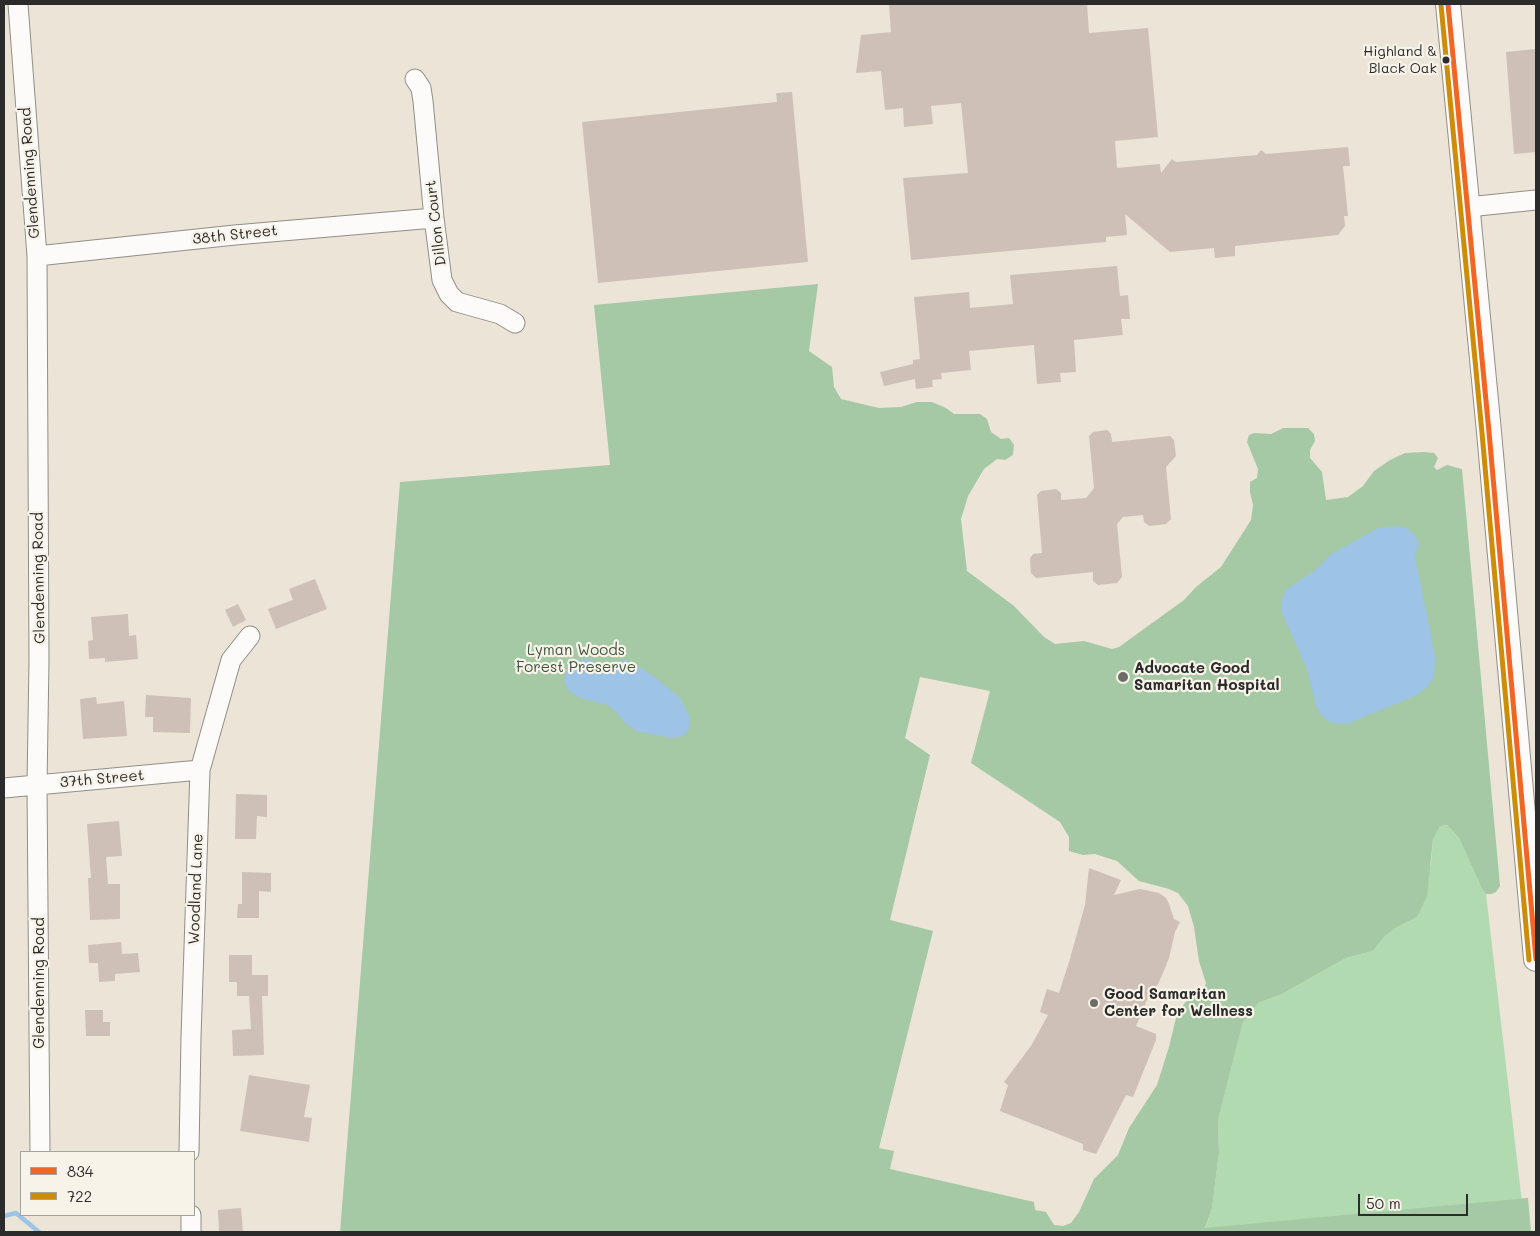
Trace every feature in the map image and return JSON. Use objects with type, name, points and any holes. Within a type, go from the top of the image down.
[{"type":"main road","points":[[1448,4],[1534,903],[1536,959]]},
{"type":"street","name":"Glendenning Road","points":[[18,4],[37,256],[40,1151]]},
{"type":"street","name":"Dillon Court","points":[[415,79],[421,88],[423,101],[442,280],[449,294],[457,302],[500,314],[515,323]]},
{"type":"street","points":[[1468,207],[1536,200]]},
{"type":"street","name":"38th Street","points":[[37,256],[235,234],[434,218]]},
{"type":"street","name":"Woodland Lane","points":[[190,1151],[191,1037],[200,770],[231,660],[250,636]]},
{"type":"street","name":"37th Street","points":[[4,788],[200,770]]},
{"type":"street","points":[[190,1216],[191,1232]]},
{"type":"green space","name":"Lyman Woods Forest Preserve","points":[[818,284],[809,351],[832,367],[834,387],[841,399],[879,408],[901,407],[917,402],[932,402],[954,414],[980,414],[987,419],[991,432],[1001,439],[1009,438],[1014,445],[1013,455],[1005,460],[997,459],[984,469],[968,496],[961,519],[967,571],[1014,606],[1044,637],[1055,644],[1084,641],[1112,649],[1119,647],[1184,600],[1196,587],[1221,567],[1251,520],[1253,505],[1250,482],[1257,478],[1258,469],[1247,442],[1249,435],[1254,433],[1271,434],[1283,428],[1308,428],[1314,434],[1315,441],[1310,450],[1310,458],[1322,472],[1326,500],[1348,497],[1363,486],[1374,471],[1405,453],[1434,453],[1438,458],[1434,467],[1437,470],[1447,465],[1462,469],[1500,886],[1496,892],[1486,894],[1459,838],[1447,825],[1440,826],[1433,839],[1427,896],[1417,917],[1397,927],[1384,937],[1373,951],[1346,958],[1282,994],[1258,1003],[1243,1022],[1218,1120],[1219,1152],[1212,1208],[1205,1228],[1528,1198],[1531,1232],[340,1232],[400,482],[610,465],[594,305]],"holes":[[[920,677],[990,691],[971,763],[1060,822],[1069,837],[1069,851],[1083,855],[1095,854],[1117,861],[1139,881],[1178,893],[1188,906],[1194,927],[1199,961],[1206,983],[1203,991],[1195,993],[1187,1000],[1177,1014],[1157,1085],[1129,1128],[1118,1155],[1094,1179],[1079,1212],[1071,1223],[1063,1226],[1054,1225],[1046,1212],[1035,1210],[1034,1202],[890,1169],[894,1151],[879,1148],[933,931],[890,920],[930,755],[905,738]]]},
{"type":"green space","points":[[1447,825],[1459,838],[1486,894],[1524,1220],[1204,1232],[1212,1208],[1219,1152],[1218,1120],[1243,1022],[1258,1003],[1282,994],[1346,958],[1373,951],[1384,937],[1397,927],[1417,917],[1431,863],[1433,839],[1439,826]]},
{"type":"water","points":[[1396,526],[1408,529],[1417,538],[1419,545],[1415,556],[1435,656],[1434,677],[1428,686],[1415,696],[1347,724],[1330,722],[1322,716],[1316,706],[1307,669],[1282,613],[1281,601],[1286,590],[1318,568],[1330,555],[1378,528]]},
{"type":"water","points":[[584,659],[609,666],[625,660],[656,678],[680,698],[690,718],[686,734],[671,738],[636,731],[624,722],[608,705],[580,698],[569,691],[564,681],[566,670],[573,663]]},
{"type":"building","points":[[889,4],[1087,4],[1089,33],[1148,28],[1158,137],[1115,141],[1117,168],[1160,164],[1161,173],[1172,159],[1176,162],[1257,155],[1261,150],[1266,154],[1348,147],[1350,166],[1343,166],[1348,216],[1344,216],[1345,226],[1338,235],[1235,246],[1235,256],[1215,258],[1214,248],[1170,252],[1125,214],[1127,235],[1106,237],[1106,242],[911,260],[903,178],[968,173],[961,103],[931,106],[933,124],[904,127],[903,108],[885,110],[881,71],[856,73],[861,35],[891,32]]},
{"type":"building","points":[[1536,49],[1536,152],[1514,154],[1506,52]]},
{"type":"building","points":[[792,92],[808,262],[598,283],[582,122],[777,102],[776,93]]},
{"type":"building","points":[[1117,266],[1120,296],[1128,295],[1130,319],[1121,319],[1123,335],[1074,340],[1076,372],[1060,373],[1061,382],[1037,384],[1034,345],[969,351],[971,370],[941,373],[942,379],[932,380],[933,387],[916,389],[915,379],[884,386],[880,372],[913,364],[913,360],[920,359],[914,297],[969,292],[970,308],[1013,304],[1010,275]]},
{"type":"building","points":[[1107,430],[1111,434],[1112,442],[1170,436],[1174,440],[1176,456],[1166,467],[1171,519],[1166,524],[1149,526],[1144,522],[1143,515],[1123,517],[1117,524],[1122,577],[1117,583],[1098,585],[1093,581],[1093,572],[1036,578],[1031,573],[1030,558],[1033,554],[1042,553],[1037,495],[1041,491],[1056,489],[1061,493],[1061,500],[1086,498],[1094,488],[1089,436],[1093,432]]},
{"type":"building","points":[[315,579],[327,609],[276,629],[268,609],[293,600],[289,589]]},
{"type":"building","points":[[238,604],[246,620],[233,627],[225,610]]},
{"type":"building","points":[[128,614],[129,636],[136,635],[138,659],[105,662],[105,658],[89,659],[88,641],[93,640],[91,617]]},
{"type":"building","points":[[146,695],[191,698],[190,733],[153,732],[153,717],[145,717]]},
{"type":"building","points":[[96,697],[97,704],[124,701],[127,736],[83,739],[80,699]]},
{"type":"building","points":[[236,794],[267,795],[267,817],[257,816],[256,839],[235,839]]},
{"type":"building","points":[[119,821],[122,856],[106,857],[108,884],[120,884],[120,919],[90,920],[88,878],[91,878],[87,824]]},
{"type":"building","name":"Good Samaritan Center for Wellness","points":[[1089,868],[1121,880],[1114,895],[1140,889],[1159,893],[1166,898],[1174,919],[1180,922],[1175,932],[1169,958],[1163,973],[1158,984],[1149,995],[1136,1026],[1156,1034],[1156,1040],[1133,1097],[1126,1095],[1096,1154],[1083,1150],[1083,1144],[1000,1111],[1008,1085],[1004,1082],[1031,1046],[1048,1015],[1040,1012],[1047,989],[1059,993],[1085,905]]},
{"type":"building","points":[[242,872],[271,873],[271,892],[259,891],[259,918],[237,918],[238,904],[242,904]]},
{"type":"building","points":[[121,942],[122,954],[138,953],[140,972],[115,974],[115,981],[99,982],[98,963],[89,963],[88,945]]},
{"type":"building","points":[[229,955],[252,955],[252,975],[268,975],[268,996],[262,996],[264,1055],[233,1056],[232,1030],[251,1029],[249,996],[237,996],[237,982],[229,982]]},
{"type":"building","points":[[85,1010],[103,1010],[103,1022],[110,1022],[110,1036],[86,1036]]},
{"type":"building","points":[[249,1075],[310,1085],[304,1117],[312,1118],[309,1142],[240,1131]]},
{"type":"building","points":[[241,1208],[243,1232],[219,1232],[218,1210]]},
{"type":"waterway","points":[[4,1216],[16,1213],[39,1232]]},
{"type":"transit line","name":"834","points":[[1448,4],[1489,432],[1536,959]]},
{"type":"transit line","name":"722","points":[[1441,5],[1482,433],[1529,960]]},
{"type":"place","name":"Highland & Black Oak","points":[[1446,60]]},
{"type":"place","name":"Advocate Good Samaritan Hospital","points":[[1123,677]]},
{"type":"place","name":"Good Samaritan Center for Wellness","points":[[1094,1003]]}]
